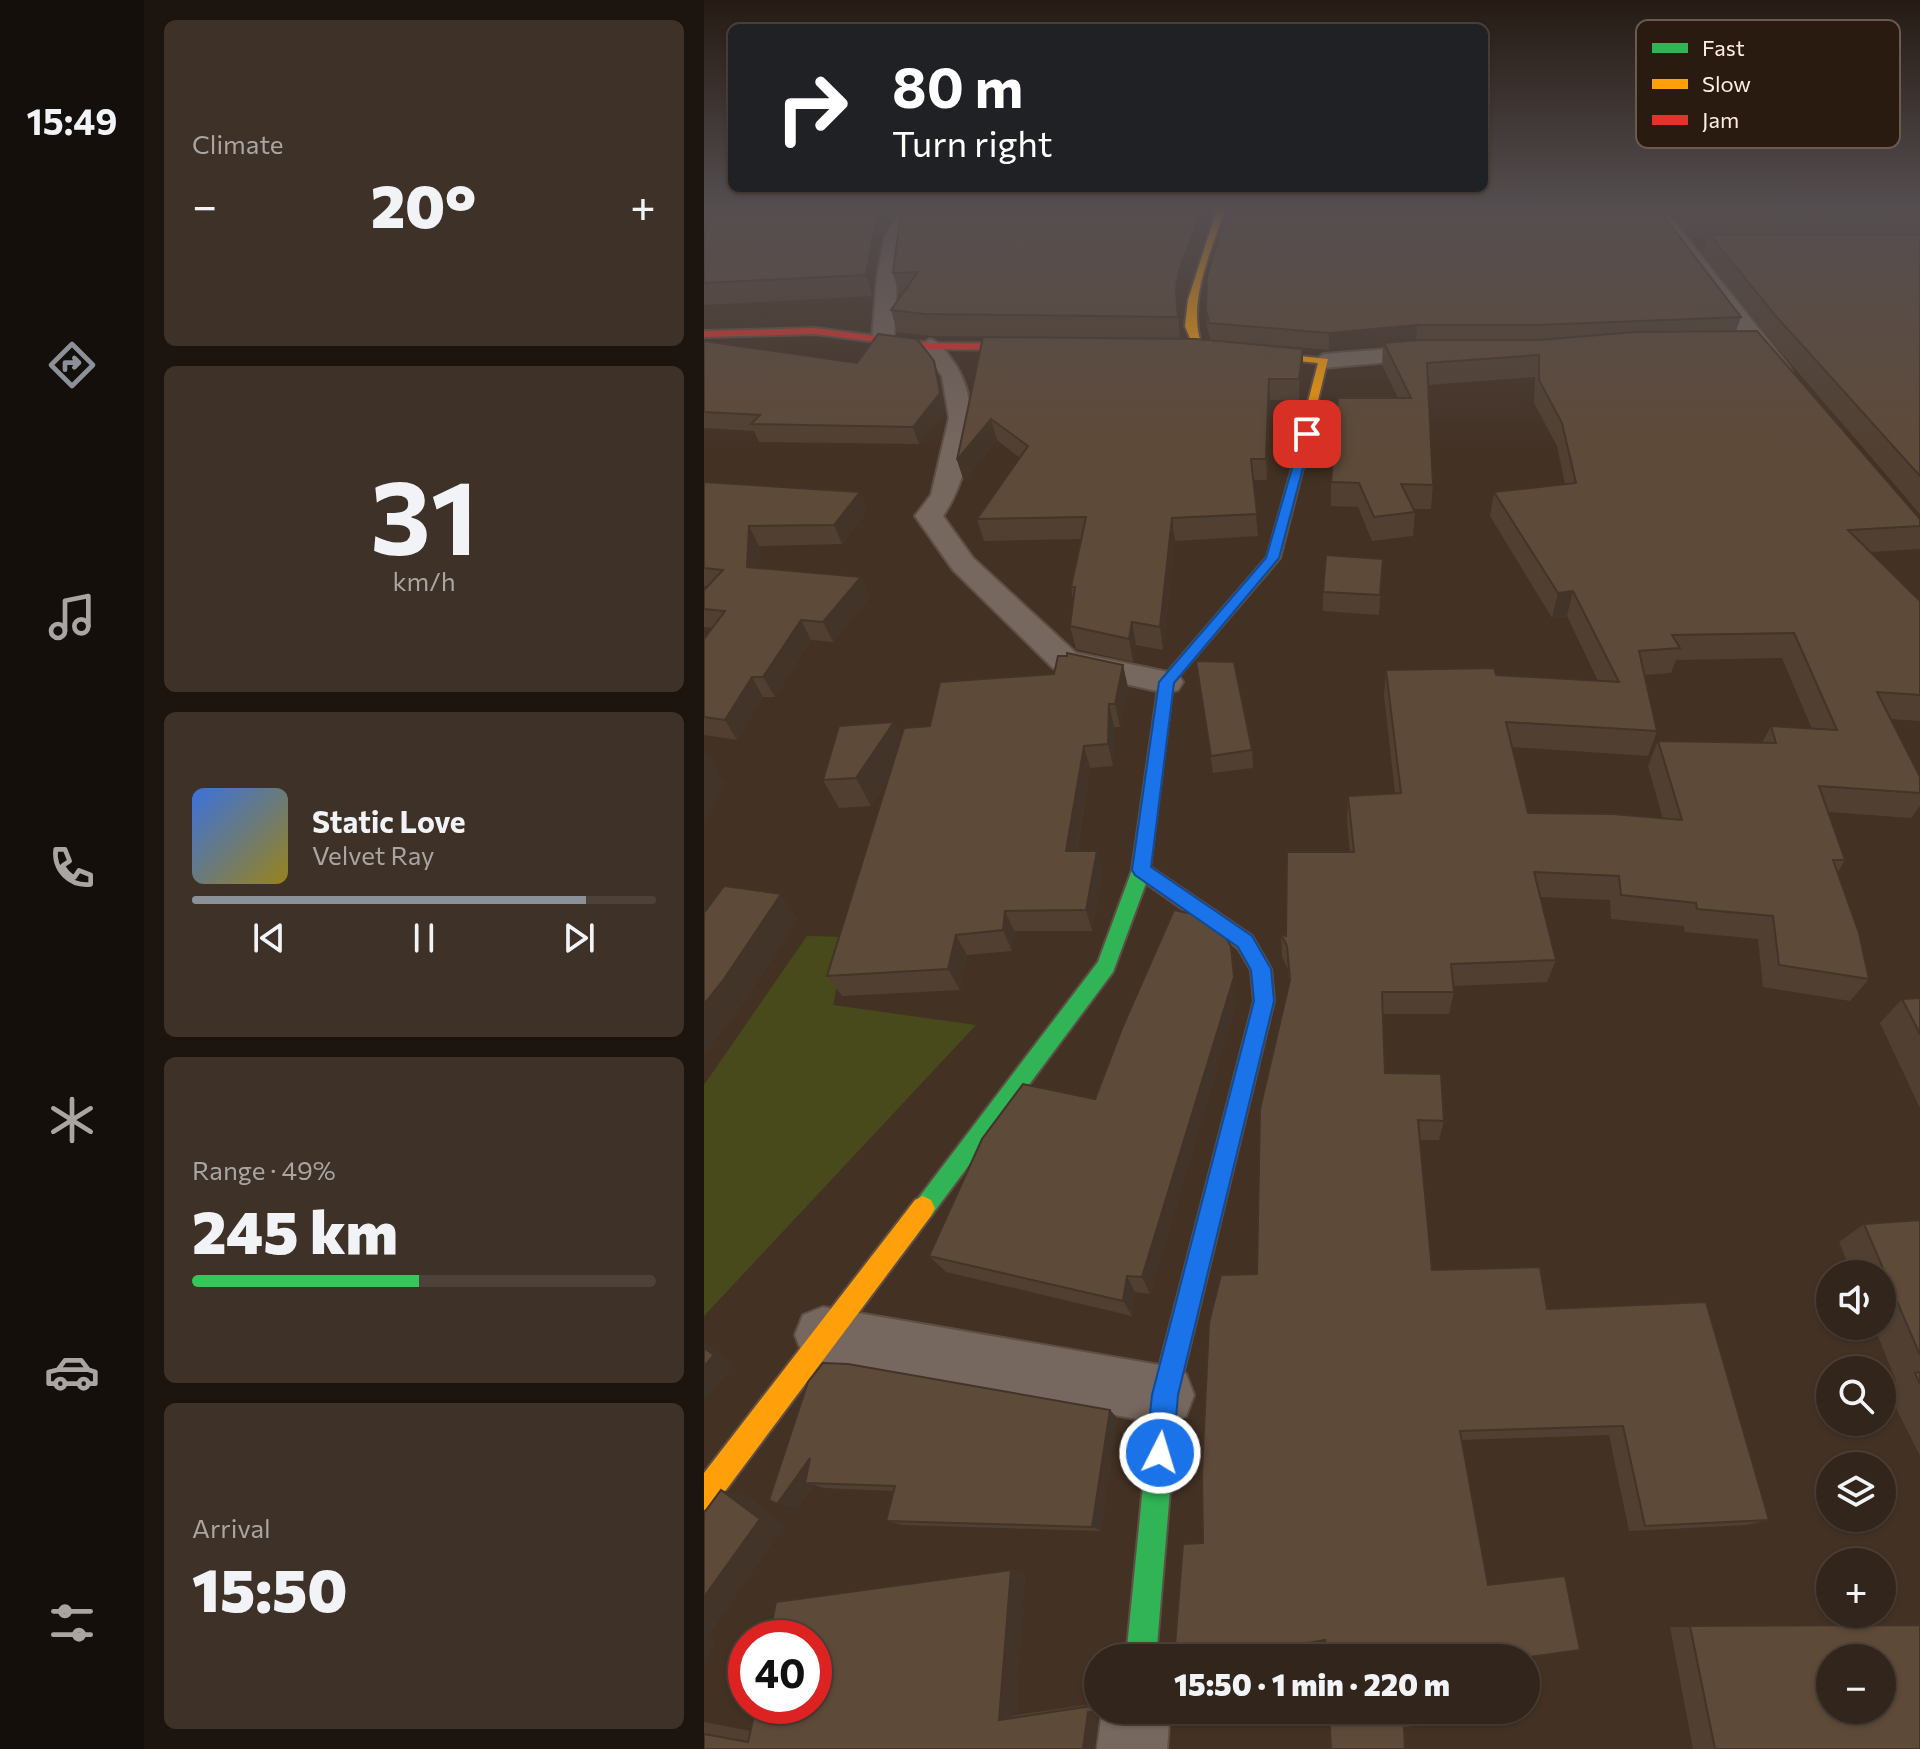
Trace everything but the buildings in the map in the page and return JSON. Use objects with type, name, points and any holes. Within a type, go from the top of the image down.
[{"type":"street","points":[[883,340],[886,288]]},
{"type":"street","points":[[1198,288],[1193,300],[1190,349],[1324,361],[1416,352],[1461,352]]},
{"type":"street","points":[[1715,288],[1795,389]]},
{"type":"street","points":[[704,334],[815,331],[930,346],[1056,348]]},
{"type":"street","points":[[1725,344],[1757,343]]},
{"type":"street","points":[[930,346],[953,376],[961,418],[944,495],[929,516],[937,528],[963,564],[1065,661],[1166,682]]},
{"type":"street","points":[[704,1496],[823,1335],[1106,966],[1141,870],[1166,682],[1273,558],[1324,361]]},
{"type":"street","points":[[1141,870],[1245,942],[1261,969],[1264,1001],[1165,1395],[1142,1644]]},
{"type":"street","points":[[823,1335],[1165,1395]]},
{"type":"street","points":[[1132,1749],[1135,1724]]},
{"type":"green space","points":[[807,936],[847,937],[833,1005],[976,1025],[704,1316],[704,1085]]},
{"type":"traffic: fast","points":[[923,1208],[1106,966],[1141,870],[1166,682],[1273,558],[1299,460]]},
{"type":"traffic: fast","points":[[1141,870],[1245,942],[1261,969],[1264,1001],[1165,1395],[1142,1644]]},
{"type":"traffic: slow","points":[[1197,288],[1190,326],[1198,349],[1324,361],[1299,460]]},
{"type":"traffic: slow","points":[[704,1496],[923,1208]]},
{"type":"traffic: jam","points":[[704,334],[815,331],[930,346],[1040,347]]},
{"type":"route","points":[[1160,1453],[1165,1395],[1264,1001],[1261,969],[1245,942],[1141,870],[1166,682],[1273,558],[1307,434]]}]
